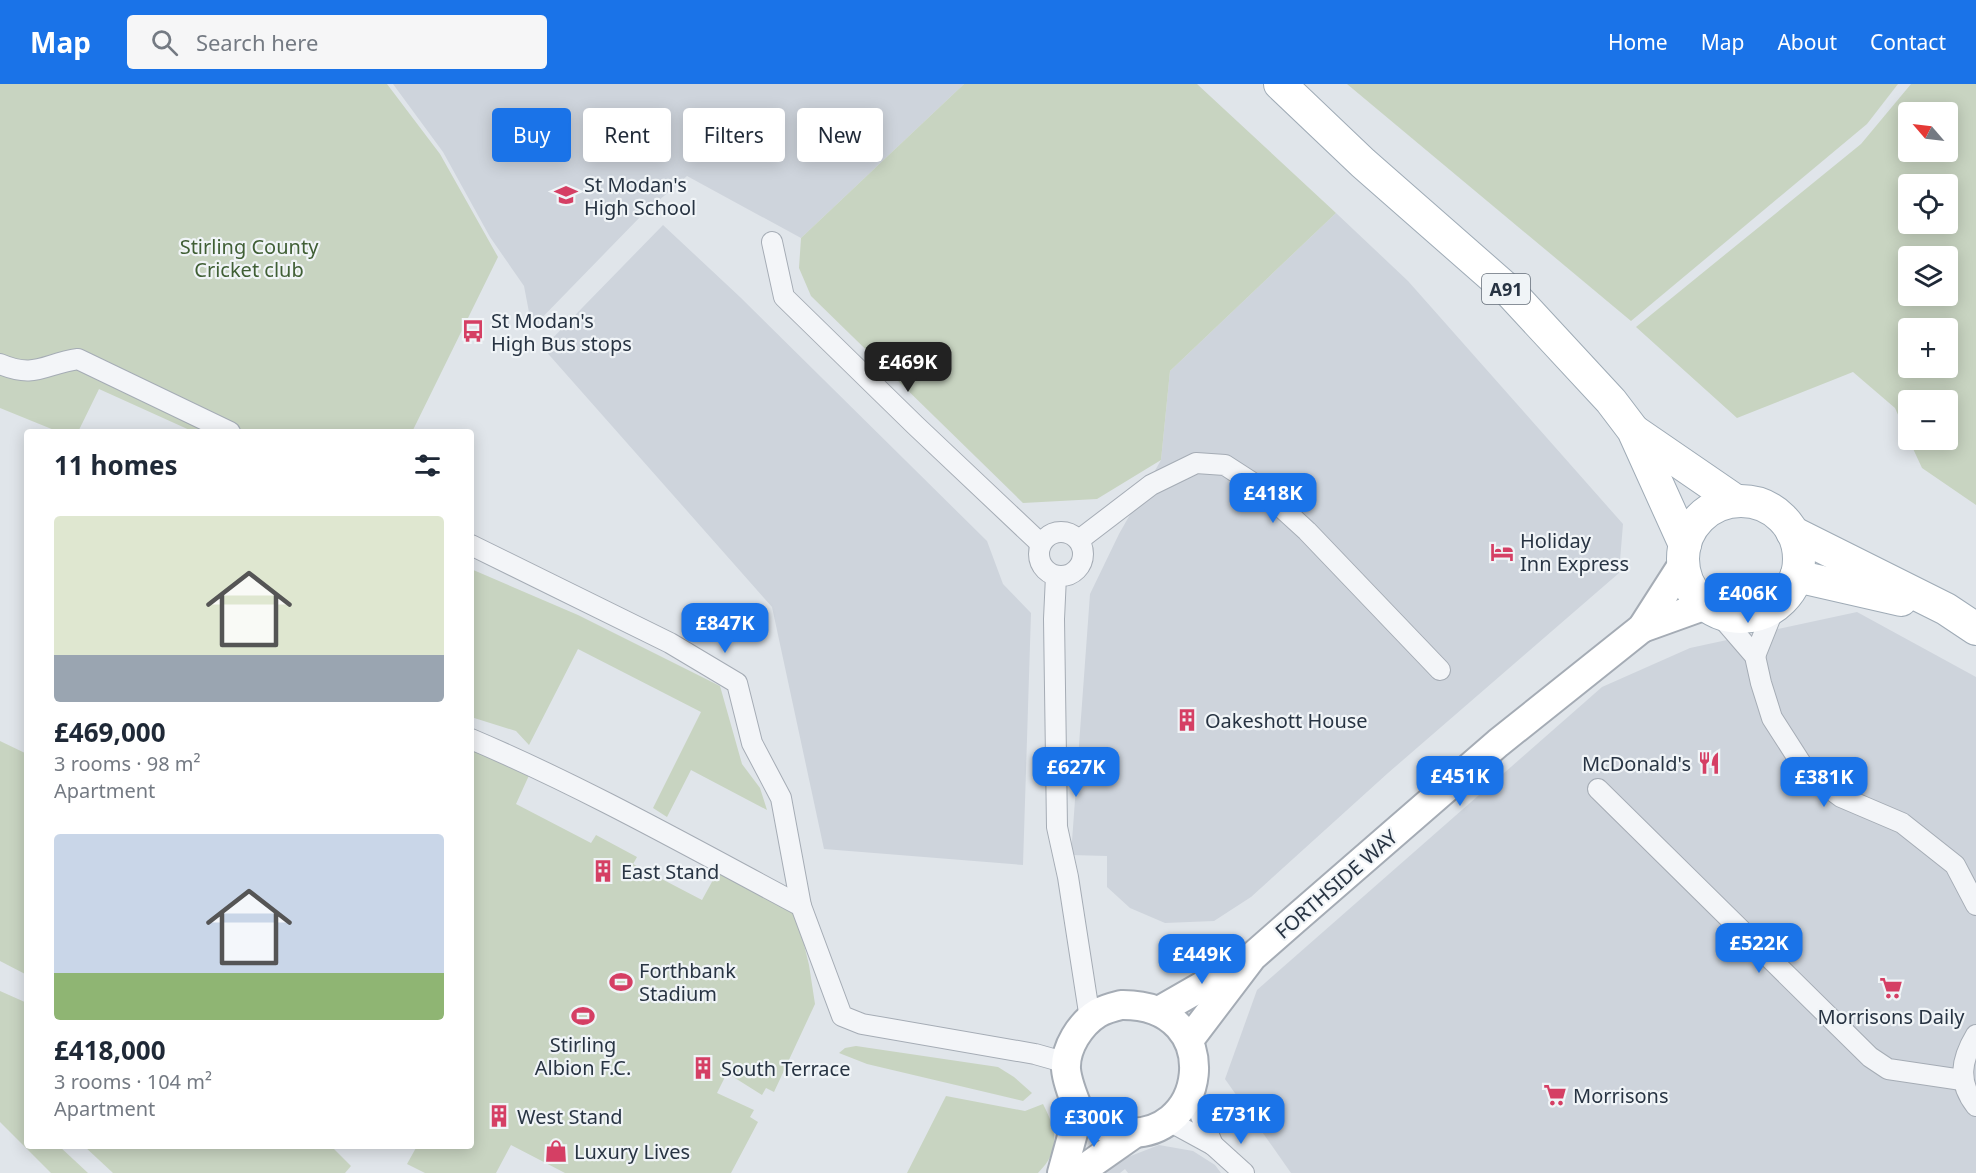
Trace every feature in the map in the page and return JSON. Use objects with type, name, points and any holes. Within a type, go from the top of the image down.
[{"type":"main road","name":"A91","points":[[1280,84],[1363,163],[1510,292],[1611,401],[1633,430],[1684,554],[1690,587],[1711,609]]},
{"type":"main road","name":"A91","points":[[1633,430],[1736,501],[1760,504],[1784,520],[1792,532],[1946,609],[1976,629]]},
{"type":"main road","points":[[1684,554],[1695,524],[1703,515],[1724,504],[1736,501]]},
{"type":"main road","points":[[1711,609],[1732,616],[1747,617],[1775,606],[1788,593],[1796,576],[1799,554],[1792,532]]},
{"type":"main road","name":"A91","points":[[1796,576],[1946,609]]},
{"type":"street","points":[[772,242],[784,297],[1041,544]]},
{"type":"street","points":[[0,364],[14,370],[31,372],[78,359],[224,429]]},
{"type":"street","points":[[1079,540],[1151,485],[1196,463],[1225,465],[1259,487],[1307,531],[1440,670]]},
{"type":"street","points":[[1059,532],[1072,534],[1083,547],[1081,566],[1069,575],[1056,576],[1049,573],[1039,559],[1041,544],[1046,538],[1059,532]]},
{"type":"street","points":[[474,546],[670,643],[737,683],[752,743],[781,798],[801,906],[842,1016],[862,1024],[1035,1054],[1067,1063]]},
{"type":"street","name":"FORTHSIDE WAY","points":[[1160,1011],[1252,957],[1498,743],[1642,628],[1684,554]]},
{"type":"street","points":[[1056,576],[1054,619],[1057,827],[1068,877],[1090,1019]]},
{"type":"street","points":[[1755,656],[1775,606]]},
{"type":"street","points":[[1711,609],[1755,656],[1772,718],[1806,771],[1841,797],[1902,823],[1955,865],[1976,905]]},
{"type":"street","name":"FORTHSIDE WAY","points":[[1642,628],[1711,609]]},
{"type":"street","points":[[474,740],[510,755],[587,794],[801,906]]},
{"type":"street","points":[[1598,789],[1870,1057],[1888,1069],[1962,1080]]},
{"type":"street","name":"FORTHSIDE WAY","points":[[1189,1040],[1252,957]]},
{"type":"street","points":[[1062,1173],[1079,1111],[1066,1069],[1070,1047],[1075,1036],[1090,1019],[1100,1012],[1121,1005],[1138,1005],[1160,1011],[1176,1022],[1189,1040],[1195,1059],[1191,1092],[1179,1112],[1169,1121],[1149,1131],[1135,1133],[1113,1131],[1079,1111]]},
{"type":"street","points":[[1976,1034],[1966,1055],[1962,1080],[1976,1106]]},
{"type":"street","points":[[1191,1092],[1213,1145]]},
{"type":"street","points":[[1169,1121],[1213,1145],[1244,1173]]},
{"type":"street","points":[[1078,1173],[1135,1133]]},
{"type":"shaded area","name":"St Modan's High School","points":[[393,84],[964,84],[883,161],[883,108],[797,108],[797,162],[881,162],[801,238],[687,176],[642,215],[532,328],[524,286],[490,237],[443,152]]},
{"type":"shaded area","points":[[1336,213],[1408,281],[1623,524],[1619,573],[1388,773],[1251,897],[1214,921],[1165,923],[1130,908],[1107,887],[1107,856],[1071,855],[1090,594],[1119,534],[1161,460],[1170,371]]},
{"type":"shaded area","points":[[663,225],[740,297],[987,541],[1003,584],[1031,613],[1023,865],[824,849],[772,607],[543,348]]},
{"type":"shaded area","points":[[1857,612],[1976,677],[1976,1173],[1291,1173],[1225,1079],[1257,990],[1602,687],[1690,648]]},
{"type":"shaded area","points":[[1159,1145],[1193,1151],[1215,1165],[1221,1173],[1128,1173],[1125,1169],[1120,1173],[1093,1173],[1128,1157]]},
{"type":"green space","name":"Stirling County Cricket club","points":[[0,84],[387,84],[440,154],[498,257],[413,429],[187,429],[99,389],[79,429],[52,429],[0,408]]},
{"type":"green space","points":[[964,84],[1197,84],[1336,213],[1170,371],[1161,460],[1097,499],[1023,503],[811,296],[799,268],[801,238]]},
{"type":"green space","points":[[1347,84],[1898,84],[1867,124],[1631,321]]},
{"type":"green space","points":[[1911,84],[1976,84],[1976,505],[1922,468],[1914,450],[1958,450],[1958,390],[1898,390],[1898,415],[1895,408],[1853,372],[1737,418],[1636,327],[1861,144]]},
{"type":"green space","points":[[474,570],[578,615],[720,686],[742,764],[760,788],[767,810],[691,770],[667,817],[653,808],[701,712],[578,649],[529,745],[516,731],[474,718]]},
{"type":"green space","points":[[0,741],[24,753],[24,973],[0,961]]},
{"type":"green space","name":"Forthbank Stadium","points":[[474,744],[531,771],[516,804],[591,843],[596,835],[637,857],[633,864],[702,900],[719,869],[792,912],[800,928],[815,1004],[774,1092],[766,1088],[762,1095],[727,1073],[717,1093],[754,1110],[750,1117],[758,1122],[731,1173],[565,1173],[511,1145],[496,1173],[425,1173],[407,1164],[415,1149],[474,1149]]},
{"type":"green space","points":[[0,991],[24,1002],[24,1146],[0,1122]]},
{"type":"green space","points":[[856,1046],[998,1067],[1032,1093],[1023,1101],[867,1064],[839,1053],[845,1048]]},
{"type":"green space","points":[[946,1096],[1025,1111],[1043,1104],[1054,1132],[1053,1148],[1045,1165],[1038,1173],[907,1173]]},
{"type":"green space","points":[[27,1149],[62,1149],[88,1173],[51,1173]]},
{"type":"green space","points":[[87,1149],[334,1149],[351,1166],[345,1173],[113,1173]]},
{"type":"place","name":"St Modan's High School","points":[[566,195]]},
{"type":"place","name":"St Modan's High Bus stops","points":[[473,331]]},
{"type":"place","name":"Holiday Inn Express","points":[[1502,552]]},
{"type":"place","name":"Oakeshott House","points":[[1187,720]]},
{"type":"place","name":"McDonald's","points":[[1709,763]]},
{"type":"place","name":"East Stand","points":[[603,871]]},
{"type":"place","name":"Forthbank Stadium","points":[[621,982]]},
{"type":"place","name":"Morrisons Daily","points":[[1891,988]]},
{"type":"place","name":"Stirling Albion F.C.","points":[[583,1016]]},
{"type":"place","name":"South Terrace","points":[[703,1068]]},
{"type":"place","name":"Morrisons","points":[[1555,1095]]},
{"type":"place","name":"West Stand","points":[[499,1116]]},
{"type":"place","name":"Luxury Lives","points":[[556,1151]]}]
